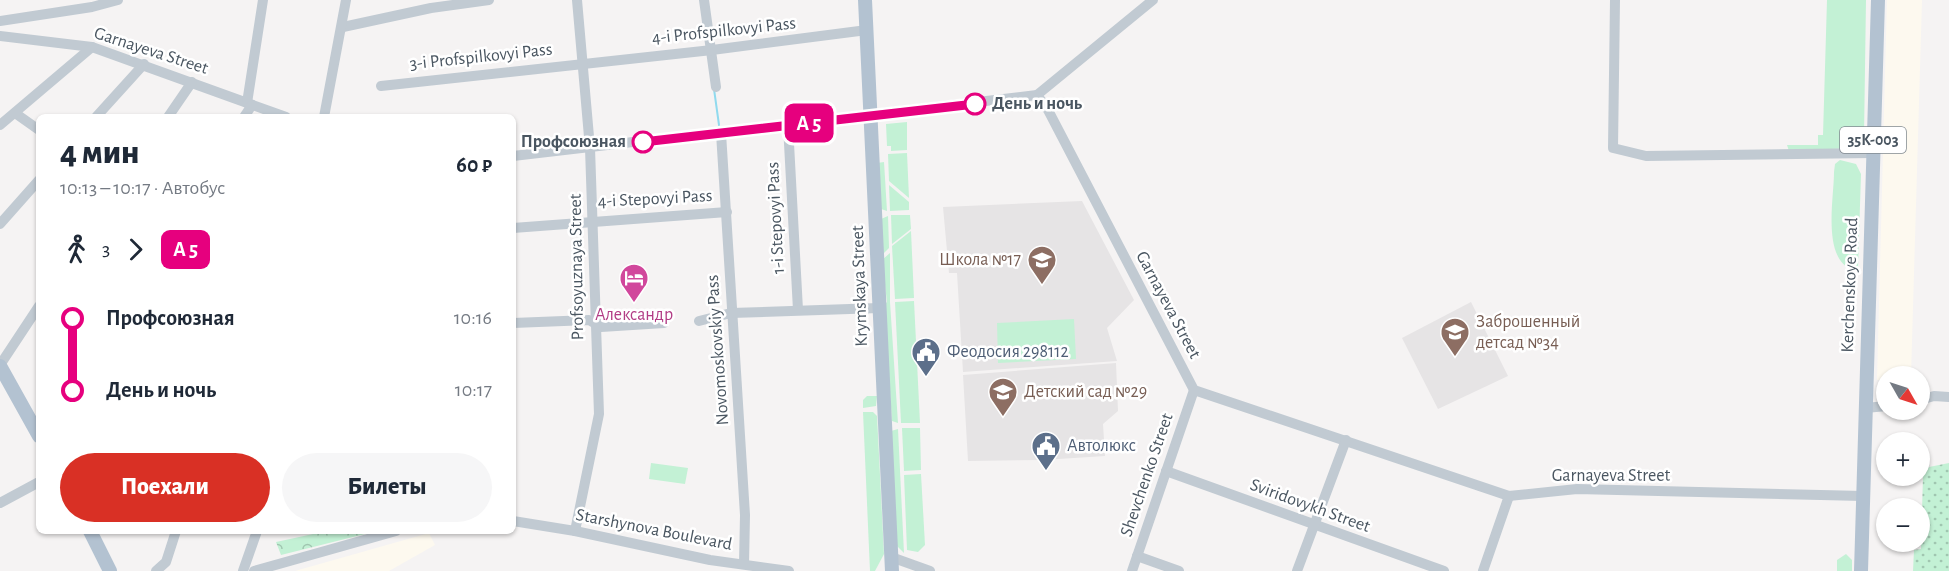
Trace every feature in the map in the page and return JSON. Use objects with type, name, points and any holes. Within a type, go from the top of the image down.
[{"type":"main road","name":"Krymskaya Street","points":[[865,0],[891,564]]},
{"type":"main road","name":"Kerchenskoye Road","points":[[1861,571],[1878,0]]},
{"type":"main road","points":[[0,365],[36,431]]},
{"type":"main road","points":[[92,534],[110,571]]},
{"type":"street","points":[[0,21],[75,5],[118,0]]},
{"type":"street","points":[[245,114],[250,104],[263,0]]},
{"type":"street","points":[[325,114],[343,27],[346,0]]},
{"type":"street","points":[[343,27],[431,8],[489,0]]},
{"type":"street","name":"Profsoyuznaya Street","points":[[575,531],[599,414],[594,324],[590,148],[577,0]]},
{"type":"street","points":[[704,0],[716,87]]},
{"type":"street","points":[[516,156],[1037,95],[1153,0]]},
{"type":"street","points":[[1615,0],[1612,148],[1646,156],[1872,153]]},
{"type":"street","name":"4-i Profspilkovyi Pass","points":[[584,63],[712,50],[867,30]]},
{"type":"street","name":"Garnayeva Street","points":[[0,36],[92,47],[278,114]]},
{"type":"street","points":[[0,125],[92,47]]},
{"type":"street","name":"3-i Profspilkovyi Pass","points":[[381,86],[584,63]]},
{"type":"street","points":[[99,114],[144,64]]},
{"type":"street","points":[[170,114],[192,82]]},
{"type":"street","name":"Garnayeva Street","points":[[1037,95],[1048,110],[1194,390],[1509,496],[1577,489],[1863,496]]},
{"type":"street","points":[[15,113],[36,128]]},
{"type":"street","name":"1-i Stepovyi Pass","points":[[788,125],[798,310]]},
{"type":"street","name":"Novomoskovskiy Pass","points":[[722,133],[731,313],[745,515],[744,564]]},
{"type":"street","points":[[0,224],[36,183]]},
{"type":"street","name":"4-i Stepovyi Pass","points":[[516,228],[593,220],[727,212]]},
{"type":"street","points":[[699,321],[731,313],[879,308]]},
{"type":"street","points":[[0,365],[36,311]]},
{"type":"street","points":[[516,323],[589,320],[601,327],[664,323]]},
{"type":"street","name":"Shevchenko Street","points":[[1132,571],[1194,390]]},
{"type":"street","points":[[1930,397],[1949,397]]},
{"type":"street","points":[[1865,408],[1876,407]]},
{"type":"street","points":[[1297,571],[1346,440]]},
{"type":"street","name":"Sviridovykh Street","points":[[1166,471],[1444,571]]},
{"type":"street","points":[[0,503],[36,484]]},
{"type":"street","points":[[1483,571],[1509,496]]},
{"type":"street","name":"Starshynova Boulevard","points":[[516,521],[575,531],[710,560],[789,571]]},
{"type":"street","points":[[156,571],[165,562],[175,534]]},
{"type":"street","points":[[243,571],[256,534]]},
{"type":"street","points":[[254,571],[385,534]]},
{"type":"street","points":[[1137,555],[1179,571]]},
{"type":"street","points":[[891,564],[930,571]]},
{"type":"shaded area","points":[[1887,0],[1922,0],[1911,366],[1877,366]]},
{"type":"shaded area","name":"Школа №17","points":[[1082,201],[1134,300],[1107,328],[1117,361],[963,372],[957,273],[949,273],[943,207]]},
{"type":"shaded area","name":"Заброшенный детсад №34","points":[[1471,302],[1508,376],[1438,409],[1402,338]]},
{"type":"shaded area","points":[[1116,363],[1118,411],[1103,424],[1105,456],[968,461],[963,375]]},
{"type":"shaded area","points":[[425,534],[430,534],[435,545],[389,571],[295,571]]},
{"type":"green space","points":[[1827,0],[1866,0],[1864,136],[1861,143],[1854,148],[1789,151],[1787,145],[1818,145],[1818,135],[1823,135]]},
{"type":"green space","points":[[907,122],[907,150],[891,151],[891,146],[887,146],[886,124]]},
{"type":"green space","points":[[907,153],[909,198],[889,181],[888,154]]},
{"type":"green space","points":[[1840,160],[1856,164],[1861,174],[1858,268],[1855,271],[1844,265],[1833,243],[1834,172],[1835,164]]},
{"type":"green space","points":[[884,162],[887,211],[881,209],[877,163]]},
{"type":"green space","points":[[889,185],[909,202],[909,210],[890,211]]},
{"type":"green space","points":[[891,215],[910,215],[911,229],[892,244]]},
{"type":"green space","points":[[888,216],[889,248],[882,255],[881,219]]},
{"type":"green space","points":[[911,231],[914,298],[895,299],[892,246]]},
{"type":"green space","points":[[890,253],[890,302],[898,423],[892,421],[884,305],[887,302],[882,260]]},
{"type":"green space","points":[[914,301],[920,423],[901,423],[895,302]]},
{"type":"green space","points":[[1074,319],[1076,359],[998,363],[997,323]]},
{"type":"green space","points":[[867,396],[877,396],[876,406],[863,408],[863,400]]},
{"type":"green space","points":[[863,412],[873,412],[877,416],[884,554],[875,571],[870,571]]},
{"type":"green space","points":[[902,428],[920,428],[921,470],[904,471]]},
{"type":"green space","points":[[898,429],[904,553],[897,546],[891,431]]},
{"type":"green space","points":[[651,463],[688,468],[685,484],[649,479]]},
{"type":"green space","points":[[1949,463],[1949,571],[1913,571],[1914,552],[1930,552],[1930,498],[1922,498],[1923,486],[1930,486],[1930,467]]},
{"type":"green space","points":[[921,474],[925,545],[918,552],[907,550],[904,475]]},
{"type":"green space","points":[[313,534],[365,534],[281,555],[276,542]]},
{"type":"green space","points":[[1846,554],[1852,560],[1852,571],[1837,571],[1837,560]]},
{"type":"waterway","points":[[714,89],[719,125]]},
{"type":"bus line","points":[[643,142],[975,104]]},
{"type":"place","name":"День и ночь","points":[[975,104]]},
{"type":"place","name":"Профсоюзная","points":[[643,142]]},
{"type":"place","name":"Школа №17","points":[[1042,286]]},
{"type":"place","name":"Александр","points":[[634,304]]},
{"type":"place","name":"Заброшенный детсад №34","points":[[1455,358]]},
{"type":"place","name":"Феодосия 298112","points":[[926,378]]},
{"type":"place","name":"Детский сад №29","points":[[1003,418]]},
{"type":"place","name":"Автолюкс","points":[[1046,472]]}]
